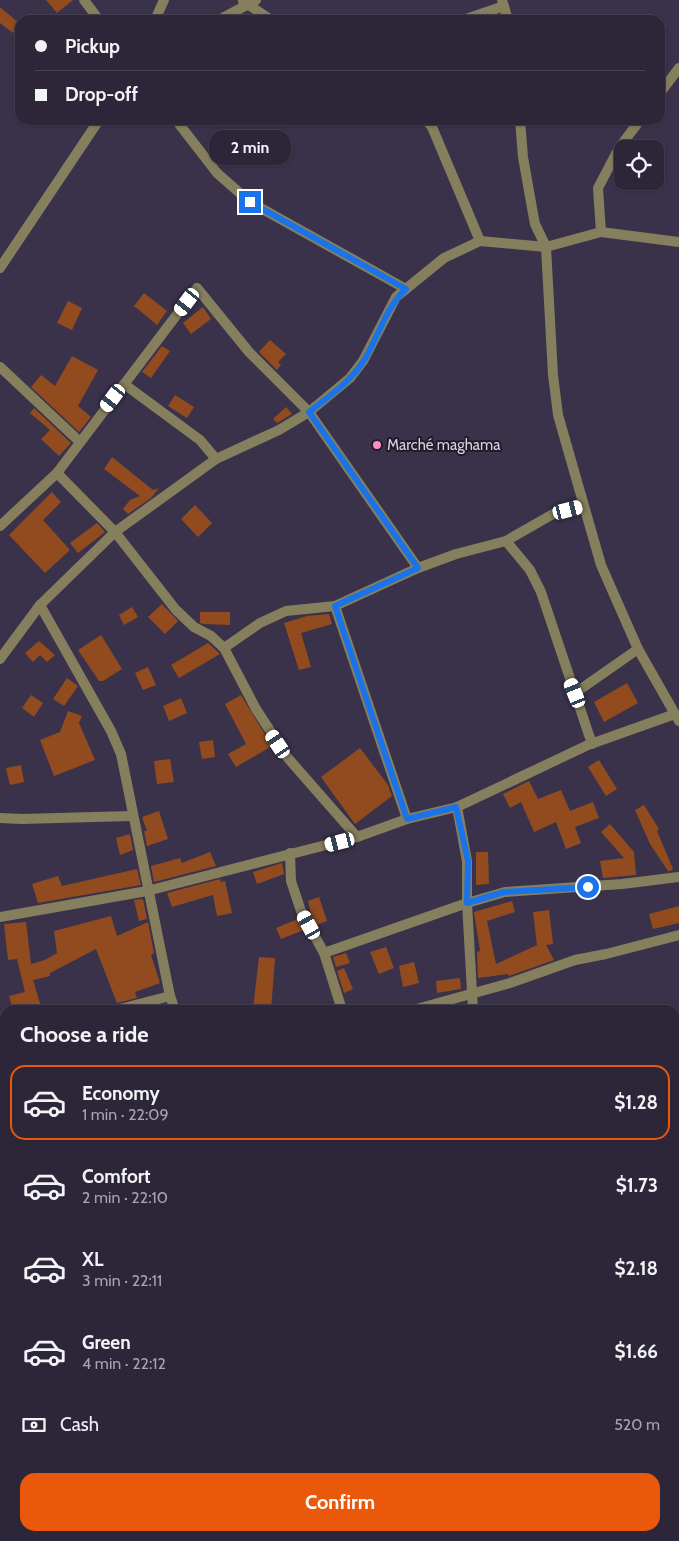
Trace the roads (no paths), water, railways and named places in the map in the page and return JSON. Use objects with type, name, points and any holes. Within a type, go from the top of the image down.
[{"type":"street","points":[[84,0],[95,15]]},
{"type":"street","points":[[157,15],[164,0]]},
{"type":"street","points":[[228,15],[249,1],[265,15]]},
{"type":"street","points":[[475,15],[503,3],[507,15]]},
{"type":"street","points":[[665,86],[679,68]]},
{"type":"street","points":[[0,268],[96,125]]},
{"type":"street","points":[[180,125],[217,173],[250,202],[406,289]]},
{"type":"street","points":[[430,125],[480,240]]},
{"type":"street","points":[[0,917],[147,891],[357,838],[407,819],[456,807],[592,744],[677,718],[638,649],[601,565],[582,506],[558,415],[553,375],[546,247],[535,224],[523,157],[520,125]]},
{"type":"street","points":[[600,232],[598,188],[619,148],[636,125]]},
{"type":"street","points":[[0,659],[40,605],[115,532],[216,459],[279,430],[309,412],[350,378],[363,362],[396,297],[444,258],[480,240],[546,247],[600,232],[679,242]]},
{"type":"street","points":[[0,526],[57,473],[197,288],[249,352],[309,412],[418,568]]},
{"type":"street","points":[[0,367],[80,442]]},
{"type":"street","points":[[124,384],[200,440],[216,459]]},
{"type":"street","points":[[57,473],[115,532],[176,610],[194,627],[211,636],[224,648],[256,709],[287,757],[357,838]]},
{"type":"street","points":[[224,648],[260,623],[286,611],[335,606],[418,568],[456,554],[506,541],[552,514],[582,506]]},
{"type":"street","points":[[506,541],[530,570],[541,592],[592,744]]},
{"type":"street","points":[[40,605],[121,754],[147,891],[173,1005]]},
{"type":"street","points":[[335,606],[407,819]]},
{"type":"street","points":[[575,693],[638,649]]},
{"type":"street","points":[[456,807],[468,861],[467,903],[473,1005]]},
{"type":"street","points":[[0,818],[132,816]]},
{"type":"street","points":[[290,854],[291,881],[301,911],[324,953],[340,1005]]},
{"type":"street","points":[[324,953],[504,892],[622,884],[679,877]]},
{"type":"street","points":[[432,1005],[534,976],[575,960],[679,935]]},
{"type":"street","points":[[135,1005],[170,996]]},
{"type":"place","name":"Marché maghama","points":[[377,445]]}]
